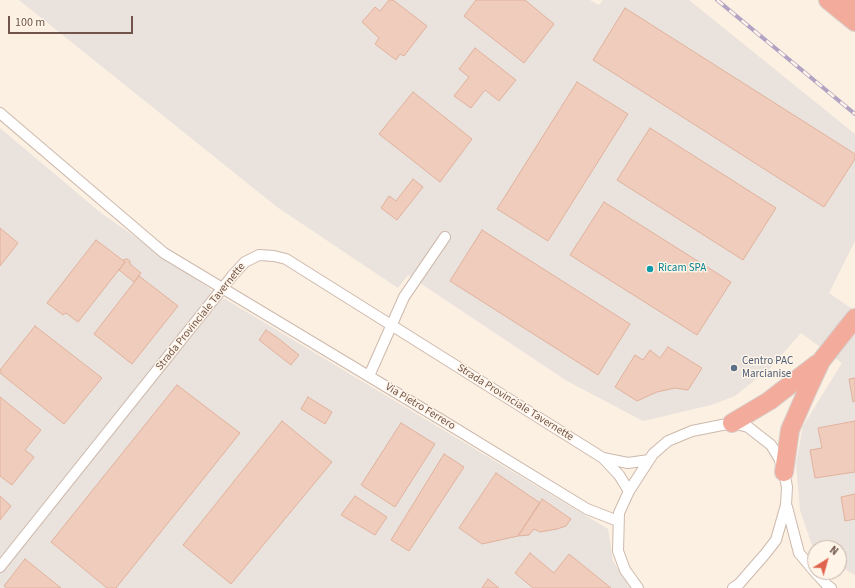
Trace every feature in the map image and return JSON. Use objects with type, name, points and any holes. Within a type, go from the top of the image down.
[{"type":"highway","points":[[828,0],[853,14]]},
{"type":"highway","points":[[732,423],[769,401],[821,361],[855,318]]},
{"type":"highway","points":[[784,472],[790,430],[821,361]]},
{"type":"street","name":"Via Pietro Ferrero","points":[[0,113],[164,253],[587,509],[618,521]]},
{"type":"street","points":[[369,376],[404,297],[445,237]]},
{"type":"street","name":"Strada Provinciale Tavernette","points":[[0,567],[223,288],[245,262],[259,255],[274,256],[286,259],[603,458],[619,474],[629,492]]},
{"type":"street","points":[[638,588],[625,570],[618,551],[619,513],[629,492],[653,454],[668,441],[692,431],[732,423],[748,427],[771,445],[779,458],[787,487],[786,505],[776,540],[739,584],[733,588]]},
{"type":"street","name":"Strada Provinciale Tavernette","points":[[603,458],[628,463],[649,460]]},
{"type":"street","points":[[786,505],[799,553],[807,562]]},
{"type":"street","points":[[822,580],[831,588]]},
{"type":"shaded area","points":[[19,0],[590,0],[599,5],[603,0],[689,0],[855,134],[855,241],[829,293],[855,311],[855,575],[847,570],[847,540],[810,540],[800,510],[796,464],[803,426],[842,363],[801,333],[770,368],[735,396],[711,405],[643,421],[567,381],[408,275],[398,288],[277,207]]},
{"type":"shaded area","points":[[0,128],[101,213],[220,296],[608,529],[613,561],[630,588],[0,588]]},
{"type":"building","points":[[389,0],[393,0],[427,26],[404,56],[400,54],[396,60],[375,44],[379,38],[362,22],[375,7],[380,11]]},
{"type":"building","points":[[476,0],[525,0],[554,24],[524,63],[464,16]]},
{"type":"building","points":[[625,8],[855,154],[855,159],[824,207],[593,60]]},
{"type":"building","points":[[475,48],[516,80],[499,101],[485,90],[471,108],[454,96],[469,77],[459,69]]},
{"type":"building","points":[[577,82],[628,114],[548,241],[497,209]]},
{"type":"building","points":[[413,92],[472,139],[440,182],[379,134]]},
{"type":"building","points":[[650,128],[776,208],[743,260],[617,180]]},
{"type":"building","points":[[413,179],[423,187],[397,220],[381,208],[389,196],[396,201]]},
{"type":"building","name":"Ricam SPA","points":[[604,202],[731,282],[697,335],[570,255]]},
{"type":"building","points":[[0,228],[18,243],[0,266]]},
{"type":"building","points":[[482,230],[630,324],[598,375],[450,281]]},
{"type":"building","points":[[96,240],[125,262],[78,322],[66,313],[63,315],[47,303]]},
{"type":"building","points":[[127,259],[130,261],[130,264],[141,273],[134,282],[119,270],[125,262],[123,260]]},
{"type":"building","points":[[139,276],[178,306],[132,364],[94,334]]},
{"type":"building","points":[[35,326],[102,378],[64,424],[0,373],[0,370]]},
{"type":"building","points":[[266,330],[299,355],[291,365],[259,340]]},
{"type":"building","points":[[668,347],[702,368],[688,390],[675,388],[657,392],[637,401],[615,387],[635,355],[643,360],[650,350],[660,358]]},
{"type":"building","points":[[855,378],[855,401],[853,402],[849,379]]},
{"type":"building","points":[[177,385],[240,433],[116,588],[107,588],[51,542]]},
{"type":"building","points":[[0,397],[41,430],[25,450],[34,457],[12,485],[0,476]]},
{"type":"building","points":[[308,397],[332,412],[325,424],[301,409]]},
{"type":"building","points":[[282,421],[332,462],[231,584],[183,545]]},
{"type":"building","points":[[855,421],[855,472],[815,478],[810,450],[822,448],[818,428]]},
{"type":"building","points":[[401,423],[435,444],[395,507],[361,485]]},
{"type":"building","points":[[444,454],[464,467],[409,551],[391,540]]},
{"type":"building","points":[[496,473],[540,503],[518,536],[482,544],[459,528]]},
{"type":"building","points":[[855,494],[855,519],[845,521],[841,497]]},
{"type":"building","points":[[0,496],[11,506],[0,520]]},
{"type":"building","points":[[355,496],[387,517],[375,535],[341,515]]},
{"type":"building","points":[[542,499],[571,519],[566,526],[557,529],[540,532],[534,529],[529,535],[518,536]]},
{"type":"building","points":[[530,553],[554,573],[569,554],[611,588],[533,588],[515,573]]},
{"type":"building","points":[[25,559],[61,588],[7,588],[4,586]]},
{"type":"building","points":[[488,579],[499,588],[482,588]]},
{"type":"railway","points":[[717,0],[855,114]]},
{"type":"place","name":"Ricam SPA","points":[[650,269]]},
{"type":"place","name":"Centro PAC Marcianise","points":[[734,368]]}]
